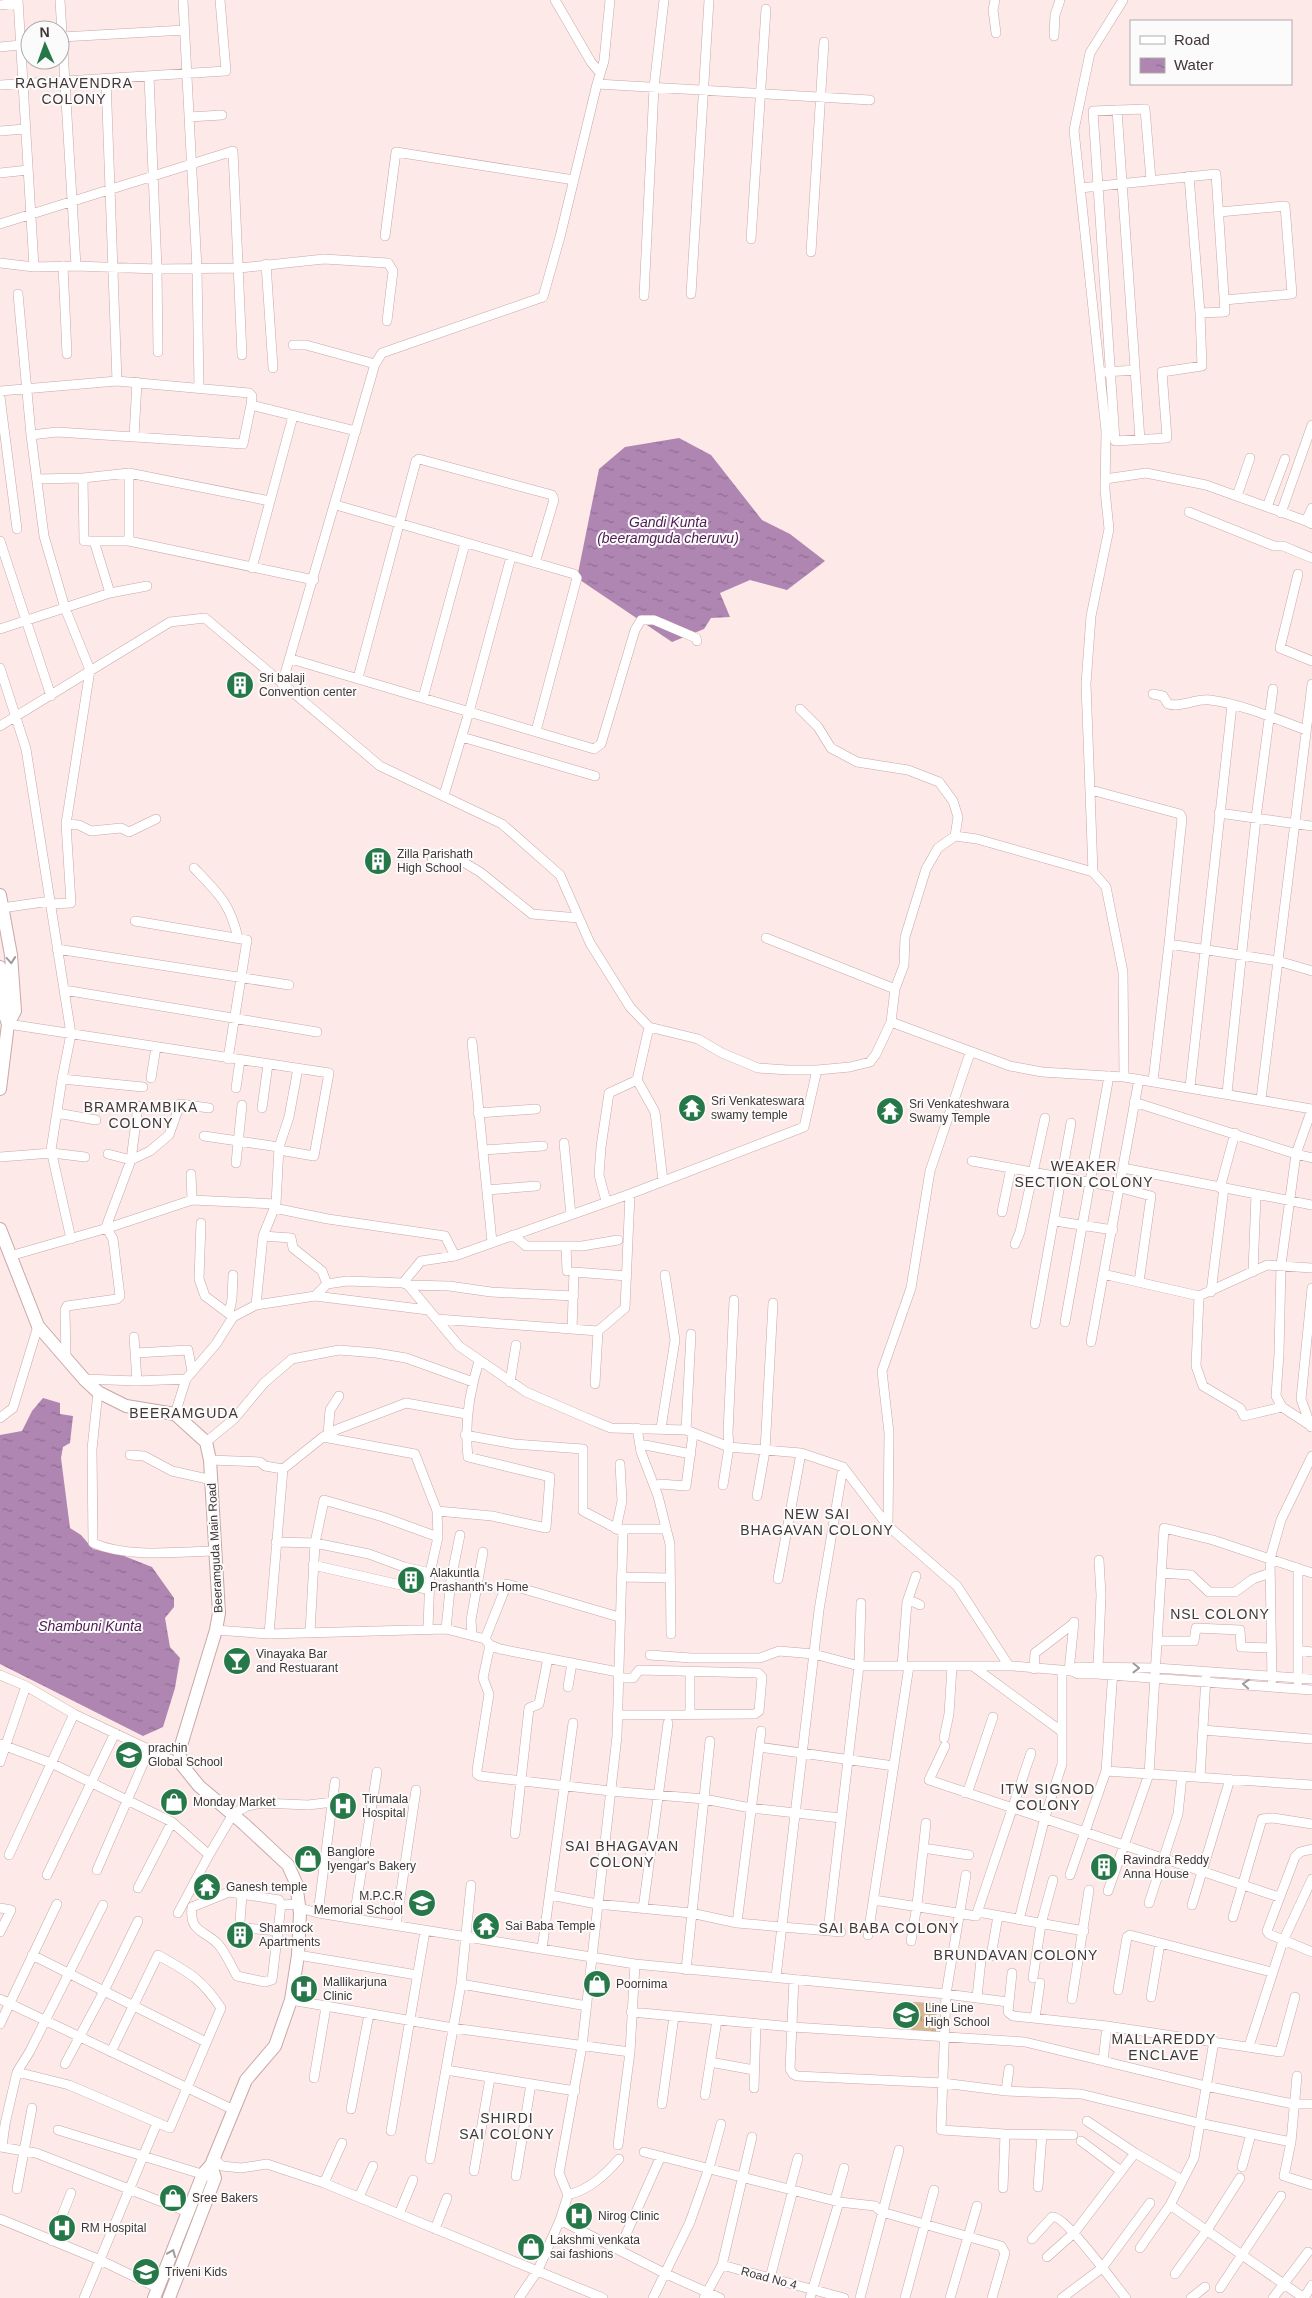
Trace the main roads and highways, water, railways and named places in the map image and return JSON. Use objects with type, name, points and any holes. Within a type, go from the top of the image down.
[{"type":"main road","points":[[0,895],[11,955],[15,1011],[8,1024],[0,1089]]},
{"type":"main road","points":[[0,975],[4,1012],[8,1024]]},
{"type":"main road","name":"Beeramguda Main Road","points":[[0,1229],[38,1326],[84,1379],[98,1392],[126,1406],[175,1414],[206,1442],[212,1480],[214,1552],[219,1612],[216,1630],[179,1752],[182,1765],[199,1786],[233,1814],[288,1865],[296,1882],[300,1906],[298,1955],[291,2000],[275,2046],[246,2080],[211,2169]]},
{"type":"main road","points":[[156,2293],[188,2212],[211,2169]]},
{"type":"main road","points":[[168,2298],[211,2169]]},
{"type":"water","name":"Gandi Kunta (beeramguda cheruvu)","points":[[679,438],[711,455],[762,520],[790,534],[825,561],[787,590],[750,580],[720,593],[730,617],[711,618],[704,629],[672,642],[577,578],[599,469],[625,447]]},
{"type":"water","name":"Shambuni Kunta","points":[[43,1398],[60,1403],[60,1414],[73,1416],[70,1443],[63,1447],[61,1458],[70,1528],[81,1535],[93,1549],[124,1556],[152,1567],[174,1598],[174,1607],[165,1618],[170,1647],[180,1658],[175,1688],[163,1727],[143,1736],[0,1664],[0,1435],[22,1431],[32,1411]]},
{"type":"place","name":"Sri balaji Convention center","points":[[240,685]]},
{"type":"place","name":"Zilla Parishath High School","points":[[378,861]]},
{"type":"place","name":"Sri Venkateswara swamy temple","points":[[692,1108]]},
{"type":"place","name":"Sri Venkateshwara Swamy Temple","points":[[890,1111]]},
{"type":"place","name":"Alakuntla Prashanth's Home","points":[[411,1580]]},
{"type":"place","name":"Vinayaka Bar and Restuarant","points":[[237,1661]]},
{"type":"place","name":"prachin Global School","points":[[129,1755]]},
{"type":"place","name":"Monday Market","points":[[174,1802]]},
{"type":"place","name":"Tirumala Hospital","points":[[343,1806]]},
{"type":"place","name":"Banglore Iyengar's Bakery","points":[[308,1859]]},
{"type":"place","name":"Ravindra Reddy Anna House","points":[[1104,1867]]},
{"type":"place","name":"Ganesh temple","points":[[207,1887]]},
{"type":"place","name":"M.P.C.R Memorial School","points":[[422,1903]]},
{"type":"place","name":"Sai Baba Temple","points":[[486,1926]]},
{"type":"place","name":"Shamrock Apartments","points":[[240,1935]]},
{"type":"place","name":"Poornima","points":[[597,1984]]},
{"type":"place","name":"Mallikarjuna Clinic","points":[[304,1989]]},
{"type":"place","name":"Line Line High School","points":[[906,2015]]},
{"type":"place","name":"Sree Bakers","points":[[173,2198]]},
{"type":"place","name":"Nirog Clinic","points":[[579,2216]]},
{"type":"place","name":"RM Hospital","points":[[62,2228]]},
{"type":"place","name":"Lakshmi venkata sai fashions","points":[[531,2247]]},
{"type":"place","name":"Triveni Kids","points":[[146,2272]]},
{"type":"district","name":"RAGHAVENDRA COLONY","points":[[74,92]]},
{"type":"district","name":"BRAMRAMBIKA COLONY","points":[[141,1116]]},
{"type":"district","name":"WEAKER SECTION COLONY","points":[[1084,1174]]},
{"type":"district","name":"BEERAMGUDA","points":[[184,1413]]},
{"type":"district","name":"NEW SAI BHAGAVAN COLONY","points":[[817,1522]]},
{"type":"district","name":"NSL COLONY","points":[[1220,1614]]},
{"type":"district","name":"ITW SIGNOD COLONY","points":[[1048,1798]]},
{"type":"district","name":"SAI BHAGAVAN COLONY","points":[[622,1854]]},
{"type":"district","name":"SAI BABA COLONY","points":[[889,1928]]},
{"type":"district","name":"BRUNDAVAN COLONY","points":[[1016,1955]]},
{"type":"district","name":"MALLAREDDY ENCLAVE","points":[[1164,2048]]},
{"type":"district","name":"SHIRDI SAI COLONY","points":[[507,2126]]}]
